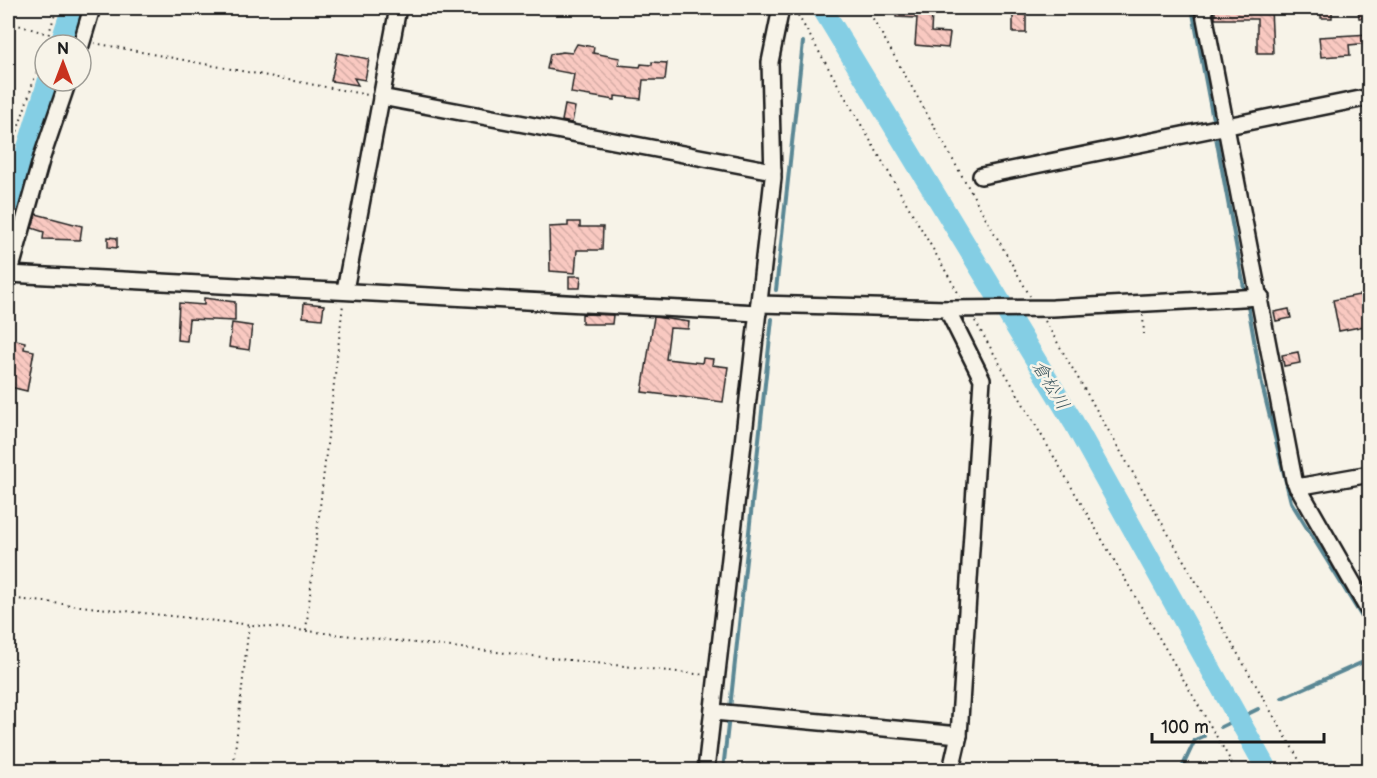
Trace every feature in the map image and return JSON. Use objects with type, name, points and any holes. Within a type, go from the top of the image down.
[{"type":"street","points":[[84,33],[92,8]]},
{"type":"street","points":[[345,290],[398,8]]},
{"type":"street","points":[[706,771],[724,713],[716,677],[773,171],[770,62],[781,8]]},
{"type":"street","points":[[1203,8],[1225,125],[1251,298],[1289,455],[1298,487],[1370,613]]},
{"type":"street","points":[[64,93],[42,157],[8,276],[758,309],[1053,308],[1251,298]]},
{"type":"street","points":[[381,97],[773,171]]},
{"type":"street","points":[[981,176],[1370,97]]},
{"type":"street","points":[[947,309],[982,379],[959,735],[951,771]]},
{"type":"street","points":[[1298,487],[1370,474]]},
{"type":"street","points":[[724,713],[959,735]]},
{"type":"path","points":[[48,33],[57,8]]},
{"type":"path","points":[[794,8],[1236,771]]},
{"type":"path","points":[[867,8],[1037,308],[1305,771]]},
{"type":"path","points":[[8,22],[45,33]]},
{"type":"path","points":[[93,45],[381,97]]},
{"type":"path","points":[[8,160],[33,81]]},
{"type":"path","points":[[306,630],[345,290]]},
{"type":"path","points":[[1143,319],[1144,334]]},
{"type":"path","points":[[8,598],[716,677]]},
{"type":"path","points":[[233,771],[249,624]]},
{"type":"building","points":[[896,8],[924,8],[923,12],[932,12],[931,32],[950,33],[948,48],[915,45],[917,18],[896,17]]},
{"type":"building","points":[[1013,8],[1026,8],[1026,33],[1013,33]]},
{"type":"building","points":[[1215,8],[1271,8],[1273,53],[1257,53],[1257,19],[1215,19]]},
{"type":"building","points":[[1321,8],[1332,8],[1332,18],[1321,18]]},
{"type":"building","points":[[1358,8],[1370,8],[1370,18],[1359,18]]},
{"type":"building","points":[[1370,34],[1370,43],[1349,45],[1350,55],[1321,57],[1319,37]]},
{"type":"building","points":[[577,44],[594,47],[593,53],[620,58],[618,65],[640,67],[641,64],[652,65],[652,62],[667,63],[665,80],[643,80],[641,99],[615,96],[615,100],[571,93],[574,74],[547,69],[550,54],[572,53]]},
{"type":"building","points":[[337,53],[369,59],[365,80],[354,78],[358,85],[331,81]]},
{"type":"building","points":[[565,105],[575,107],[572,123],[562,121]]},
{"type":"building","points":[[36,214],[82,226],[80,240],[43,239],[44,232],[32,228]]},
{"type":"building","points":[[568,222],[580,222],[580,227],[603,227],[602,250],[577,250],[575,273],[550,271],[549,227],[568,226]]},
{"type":"building","points":[[108,237],[117,238],[117,248],[108,247]]},
{"type":"building","points":[[569,276],[581,276],[580,288],[569,288]]},
{"type":"building","points":[[1370,293],[1370,325],[1339,331],[1333,300]]},
{"type":"building","points":[[204,298],[235,302],[235,321],[189,319],[187,341],[177,340],[179,303],[204,305]]},
{"type":"building","points":[[304,303],[324,305],[322,319],[303,317]]},
{"type":"building","points":[[1289,309],[1291,318],[1276,321],[1274,312]]},
{"type":"building","points":[[582,314],[613,315],[612,324],[582,324]]},
{"type":"building","points":[[654,317],[689,322],[688,329],[670,328],[666,359],[702,363],[703,358],[713,359],[712,365],[728,367],[723,402],[642,392]]},
{"type":"building","points":[[232,323],[252,326],[249,350],[229,347]]},
{"type":"building","points":[[8,338],[25,342],[24,349],[34,351],[27,391],[10,387],[14,368],[8,368]]},
{"type":"building","points":[[1298,352],[1300,363],[1284,366],[1282,355]]},
{"type":"waterway","points":[[64,33],[72,8]]},
{"type":"waterway","name":"倉松川","points":[[822,8],[1074,423],[1267,770]]},
{"type":"waterway","points":[[1192,8],[1214,125]]},
{"type":"waterway","points":[[776,290],[803,42]]},
{"type":"waterway","points":[[8,211],[44,93]]},
{"type":"waterway","points":[[1215,132],[1245,293]]},
{"type":"waterway","points":[[1247,300],[1262,385],[1291,502],[1370,630]]},
{"type":"waterway","points":[[730,708],[772,319]]},
{"type":"waterway","points":[[1282,698],[1370,659]]},
{"type":"waterway","name":"倉松川","points":[[1221,727],[1258,709]]},
{"type":"waterway","points":[[723,770],[729,716]]},
{"type":"waterway","points":[[1181,770],[1195,740],[1204,736]]}]
